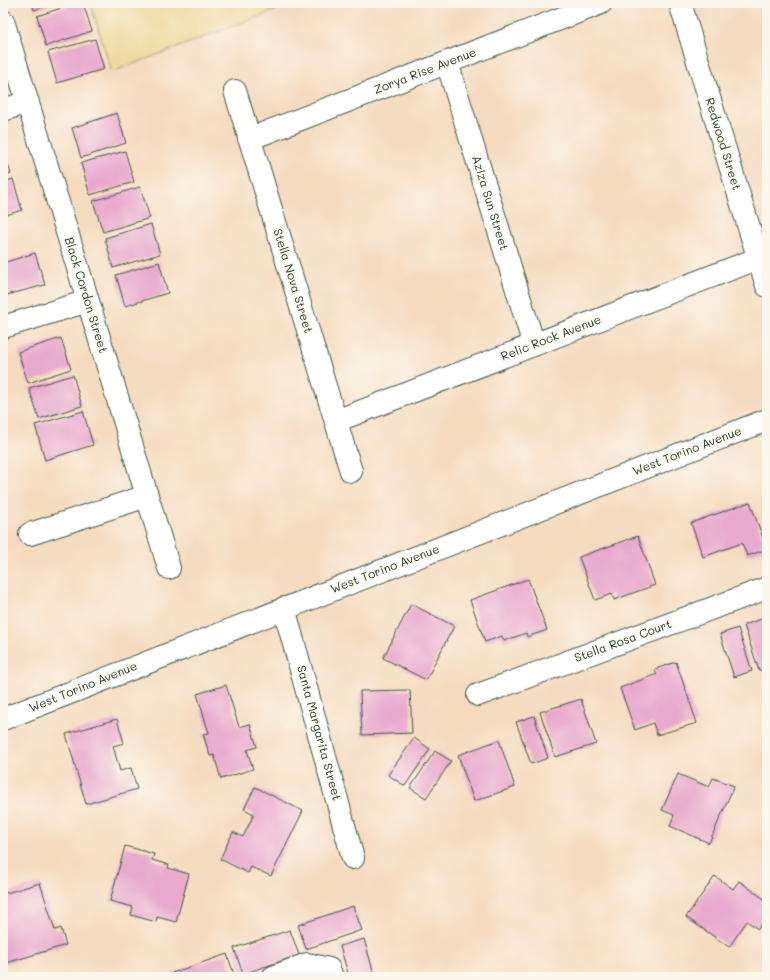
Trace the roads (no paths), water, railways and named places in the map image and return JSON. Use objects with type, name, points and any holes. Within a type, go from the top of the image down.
[{"type":"street","name":"Zorya Rise Avenue","points":[[249,139],[601,3]]},
{"type":"street","name":"Redwood Street","points":[[680,3],[763,256],[767,286]]},
{"type":"street","name":"Black Cordon Street","points":[[3,21],[169,568]]},
{"type":"street","name":"Aziza Sun Street","points":[[447,62],[534,344]]},
{"type":"street","name":"Stella Nova Street","points":[[234,91],[351,471]]},
{"type":"street","points":[[3,110],[28,102]]},
{"type":"street","name":"Relic Rock Avenue","points":[[336,421],[763,256]]},
{"type":"street","points":[[3,327],[88,301]]},
{"type":"street","name":"West Torino Avenue","points":[[3,718],[767,420]]},
{"type":"street","points":[[30,534],[147,496]]},
{"type":"street","name":"Stella Rosa Court","points":[[478,695],[767,588]]},
{"type":"street","name":"Santa Margarita Street","points":[[284,608],[353,858]]},
{"type":"street","points":[[273,977],[307,964],[329,969],[332,977]]}]
